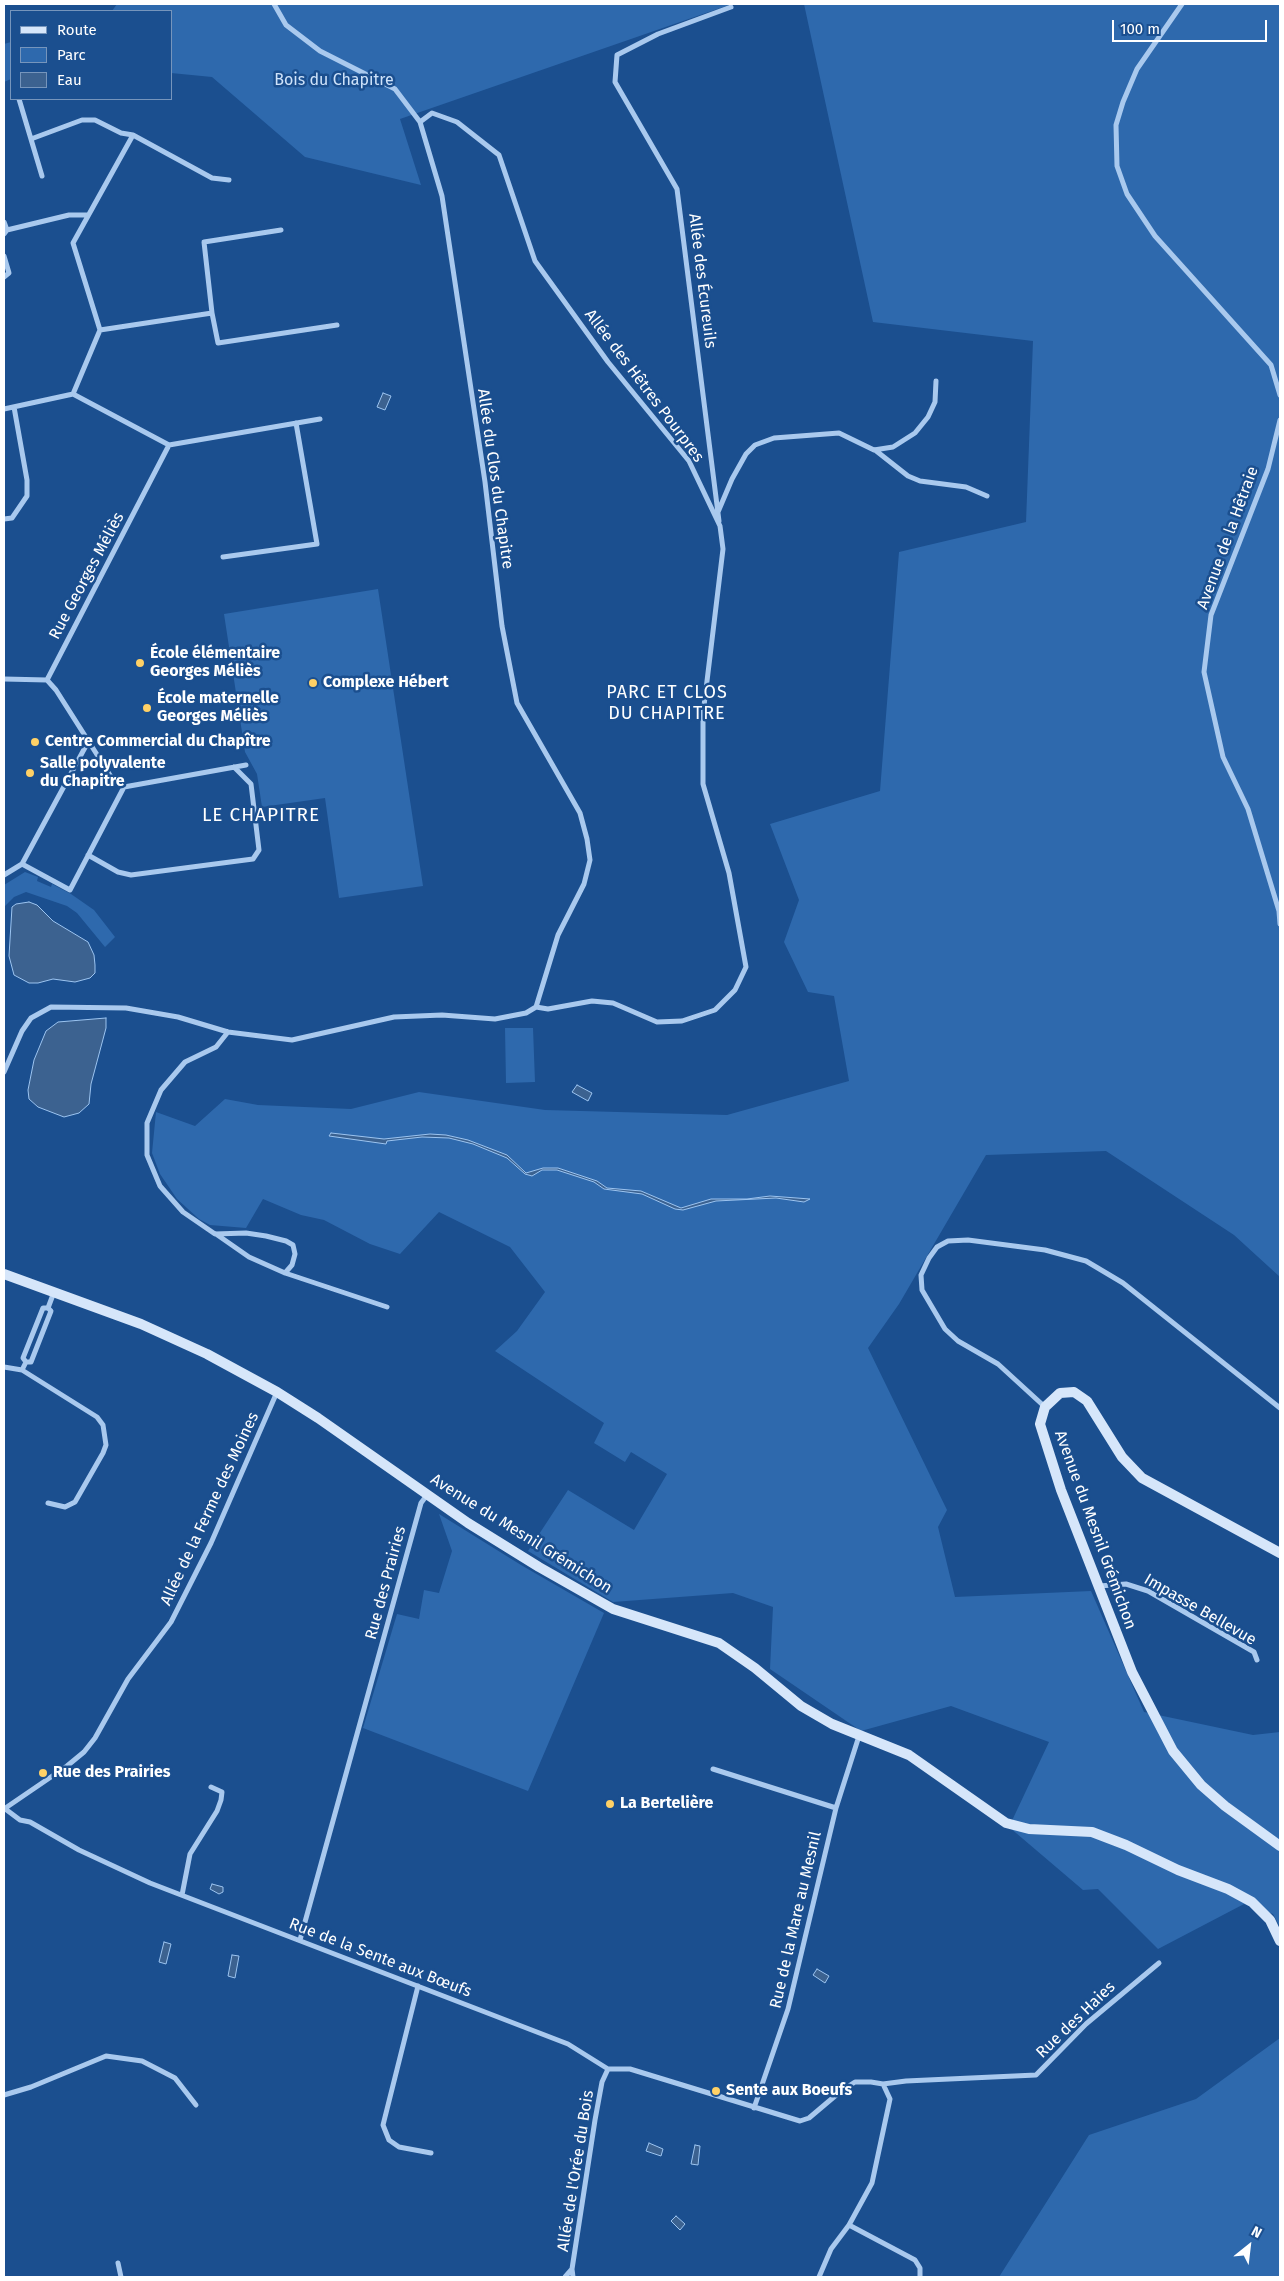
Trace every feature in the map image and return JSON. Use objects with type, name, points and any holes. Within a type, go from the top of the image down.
[{"type":"street","name":"Allée du Clos du Chapitre","points":[[274,4],[286,26],[320,51],[395,89],[420,122],[442,196],[485,482],[502,626],[517,703],[580,814],[587,838],[590,860],[584,884],[558,935],[536,1007]]},
{"type":"street","points":[[1182,4],[1137,69],[1123,102],[1116,124],[1117,166],[1127,194],[1155,236],[1271,365],[1280,395]]},
{"type":"street","name":"Allée des Écureuils","points":[[720,526],[677,189],[615,82],[617,55],[658,34],[731,7]]},
{"type":"street","points":[[19,100],[42,176]]},
{"type":"street","name":"Allée des Hêtres Pourpres","points":[[4,1072],[26,1024],[31,1018],[51,1007],[126,1008],[178,1017],[228,1032],[292,1040],[394,1018],[442,1015],[495,1018],[526,1013],[536,1007],[548,1009],[592,1000],[613,1003],[657,1022],[682,1022],[715,1010],[735,990],[746,967],[729,873],[703,784],[703,714],[723,549],[720,526],[689,462],[608,362],[535,261],[499,155],[457,122],[432,113],[420,122]]},
{"type":"street","points":[[31,139],[82,120],[95,120],[121,133],[133,135],[212,178],[229,180]]},
{"type":"street","points":[[73,394],[100,330],[73,243],[133,135]]},
{"type":"street","points":[[4,222],[5,232],[69,215],[88,215]]},
{"type":"street","points":[[281,230],[204,242],[212,313],[218,343],[337,325]]},
{"type":"street","points":[[4,256],[9,273],[4,277]]},
{"type":"street","points":[[100,330],[212,313]]},
{"type":"street","points":[[874,450],[893,447],[915,433],[928,417],[935,402],[936,381]]},
{"type":"street","points":[[4,409],[73,394],[169,445],[320,419]]},
{"type":"street","points":[[4,519],[12,518],[27,496],[27,480],[14,407]]},
{"type":"street","name":"Avenue de la Hêtraie","points":[[1280,420],[1268,469],[1211,615],[1204,672],[1223,757],[1248,809],[1279,912],[1280,924]]},
{"type":"street","points":[[223,557],[317,544],[296,423]]},
{"type":"street","points":[[718,512],[732,479],[746,454],[755,445],[774,438],[840,433],[874,450],[908,476],[920,481],[966,486],[987,496]]},
{"type":"street","name":"Rue Georges Méliès","points":[[47,680],[169,445]]},
{"type":"street","points":[[4,679],[47,680],[56,690],[115,783],[124,787],[246,765]]},
{"type":"street","points":[[4,876],[22,864],[88,742]]},
{"type":"street","points":[[88,855],[118,872],[131,875],[253,859],[259,850],[250,784],[234,767]]},
{"type":"street","points":[[22,864],[70,890],[124,787]]},
{"type":"street","points":[[228,1032],[216,1047],[185,1062],[161,1090],[147,1124],[147,1155],[160,1186],[183,1212],[249,1257],[285,1273],[387,1307]]},
{"type":"street","points":[[215,1234],[246,1233],[286,1241],[293,1245],[295,1254],[292,1265],[285,1273]]},
{"type":"street","points":[[1280,1408],[1123,1283],[1086,1261],[1045,1250],[968,1240],[948,1241],[937,1247],[921,1275],[922,1290],[945,1329],[958,1342],[998,1364],[1045,1407],[1060,1393],[1074,1392],[1087,1401],[1122,1457],[1142,1478],[1280,1554]]},
{"type":"street","name":"Avenue du Mesnil Grémichon","points":[[4,1274],[141,1324],[207,1354],[277,1392],[318,1418],[490,1537],[613,1609],[706,1637],[719,1643],[755,1668],[801,1706],[832,1724],[909,1754],[1006,1824],[1029,1828],[1092,1832],[1126,1845],[1178,1870],[1228,1889],[1252,1902],[1270,1920],[1280,1941]]},
{"type":"street","points":[[26,1362],[31,1362],[51,1311],[48,1308],[54,1292]]},
{"type":"street","points":[[26,1362],[23,1358],[43,1308],[48,1308]]},
{"type":"street","points":[[22,1370],[26,1362]]},
{"type":"street","points":[[4,1367],[22,1370],[97,1417],[106,1435],[103,1453],[75,1502],[65,1507],[48,1503]]},
{"type":"street","name":"Allée de la Ferme des Moines","points":[[4,1808],[67,1766],[84,1752],[95,1738],[128,1679],[171,1622],[211,1542],[277,1392]]},
{"type":"street","name":"Avenue du Mesnil Grémichon","points":[[1045,1407],[1040,1424],[1047,1450],[1132,1672],[1173,1751],[1201,1785],[1225,1806],[1280,1846]]},
{"type":"street","name":"Rue des Prairies","points":[[300,1940],[420,1503],[427,1494]]},
{"type":"street","name":"Impasse Bellevue","points":[[1099,1586],[1126,1584],[1148,1591],[1254,1652],[1257,1660]]},
{"type":"street","name":"Rue de la Mare au Mesnil","points":[[754,2108],[788,2009],[836,1808],[859,1736]]},
{"type":"street","points":[[713,1769],[836,1808]]},
{"type":"street","points":[[182,1894],[190,1854],[217,1811],[221,1800],[222,1792],[210,1787]]},
{"type":"street","name":"Rue de la Sente aux Bœufs","points":[[4,1808],[20,1820],[30,1822],[79,1850],[150,1883],[568,2044],[608,2069],[630,2069],[754,2108]]},
{"type":"street","name":"Rue des Haies","points":[[754,2108],[800,2121],[809,2118],[841,2091],[855,2082],[883,2084],[906,2081],[1036,2075],[1086,2024],[1159,1963]]},
{"type":"street","points":[[418,1986],[383,2125],[389,2140],[399,2147],[431,2153]]},
{"type":"street","points":[[4,2095],[31,2087],[106,2056],[142,2061],[175,2078],[196,2105]]},
{"type":"street","name":"Allée de l'Orée du Bois","points":[[573,2277],[572,2269],[595,2120],[602,2082],[608,2069]]},
{"type":"street","points":[[818,2277],[831,2249],[849,2225],[872,2182],[890,2099],[883,2084]]},
{"type":"street","points":[[849,2225],[915,2260],[920,2268],[920,2277]]},
{"type":"street","points":[[118,2263],[121,2277]]},
{"type":"street","points":[[565,2277],[572,2269]]},
{"type":"green space","name":"Bois du Chapitre","points":[[117,4],[732,4],[400,119],[421,185],[305,157],[212,77],[172,73],[172,10],[113,10]]},
{"type":"green space","points":[[804,4],[1280,4],[1280,1277],[1234,1235],[1106,1151],[986,1155],[899,1304],[868,1348],[947,1510],[938,1527],[955,1597],[1091,1591],[1144,1712],[1253,1735],[1280,1732],[1280,1927],[1273,1914],[1244,1904],[1158,1949],[1098,1889],[1083,1890],[1009,1827],[1049,1742],[951,1706],[861,1731],[770,1669],[773,1607],[733,1593],[613,1602],[528,1551],[568,1490],[634,1530],[667,1474],[631,1452],[625,1462],[594,1443],[604,1423],[495,1351],[517,1331],[545,1292],[510,1247],[439,1212],[400,1254],[370,1244],[324,1220],[301,1215],[263,1199],[246,1228],[210,1225],[199,1219],[177,1199],[160,1174],[152,1153],[156,1112],[195,1126],[225,1099],[258,1105],[351,1109],[419,1092],[545,1110],[727,1115],[849,1081],[834,996],[808,992],[784,942],[799,900],[770,824],[880,791],[899,552],[1026,522],[1033,341],[873,322]]},
{"type":"green space","points":[[10,42],[10,79],[4,82],[4,44]]},
{"type":"green space","name":"Complexe Hébert","points":[[378,589],[423,886],[339,898],[325,798],[262,807],[257,774],[245,752],[224,614]]},
{"type":"green space","points":[[25,872],[38,877],[37,881],[51,887],[52,884],[71,894],[94,910],[115,937],[105,947],[77,913],[67,906],[26,892],[14,897],[4,907],[4,885]]},
{"type":"green space","points":[[505,1028],[533,1028],[535,1082],[506,1083]]},
{"type":"green space","points":[[439,1514],[521,1565],[604,1613],[528,1791],[363,1728],[397,1614],[419,1619],[424,1590],[439,1593],[452,1551]]},
{"type":"green space","points":[[1280,2038],[1280,2277],[999,2277],[1089,2135],[1196,2099]]},
{"type":"water","points":[[383,393],[391,396],[385,410],[377,407]]},
{"type":"water","points":[[29,902],[37,905],[53,921],[88,942],[94,955],[95,965],[95,973],[90,978],[75,982],[53,979],[29,983],[14,975],[9,956],[12,907],[16,904]]},
{"type":"water","points":[[106,1018],[106,1028],[91,1084],[89,1104],[79,1113],[64,1117],[38,1107],[29,1099],[28,1090],[34,1060],[46,1031],[58,1022]]},
{"type":"water","points":[[577,1085],[592,1093],[588,1101],[572,1092]]},
{"type":"water","points":[[331,1133],[384,1139],[430,1134],[446,1135],[468,1140],[507,1155],[526,1173],[543,1168],[558,1168],[597,1181],[607,1188],[641,1191],[681,1208],[711,1199],[747,1199],[770,1196],[810,1199],[804,1202],[776,1198],[716,1201],[683,1210],[675,1209],[642,1194],[604,1189],[594,1182],[557,1170],[542,1170],[532,1176],[525,1174],[507,1158],[473,1144],[449,1138],[422,1137],[387,1141],[386,1144],[329,1136]]},
{"type":"water","points":[[212,1884],[223,1887],[223,1892],[219,1894],[210,1889]]},
{"type":"water","points":[[164,1942],[171,1944],[166,1964],[159,1962]]},
{"type":"water","points":[[232,1955],[239,1956],[235,1978],[228,1976]]},
{"type":"water","points":[[817,1969],[829,1976],[825,1983],[813,1975]]},
{"type":"water","points":[[649,2143],[663,2149],[661,2156],[646,2151]]},
{"type":"water","points":[[695,2145],[700,2146],[698,2165],[691,2164]]},
{"type":"water","points":[[676,2216],[685,2224],[680,2230],[671,2221]]},
{"type":"place","name":"École élémentaire Georges Méliès","points":[[140,663]]},
{"type":"place","name":"Complexe Hébert","points":[[313,683]]},
{"type":"place","name":"École maternelle Georges Méliès","points":[[147,708]]},
{"type":"place","name":"Centre Commercial du Chapître","points":[[35,742]]},
{"type":"place","name":"Salle polyvalente du Chapitre","points":[[30,773]]},
{"type":"place","name":"Rue des Prairies","points":[[43,1773]]},
{"type":"place","name":"La Bertelière","points":[[610,1804]]},
{"type":"place","name":"Sente aux Boeufs","points":[[716,2091]]},
{"type":"district","name":"PARC ET CLOS DU CHAPITRE","points":[[667,703]]},
{"type":"district","name":"LE CHAPITRE","points":[[261,816]]}]
